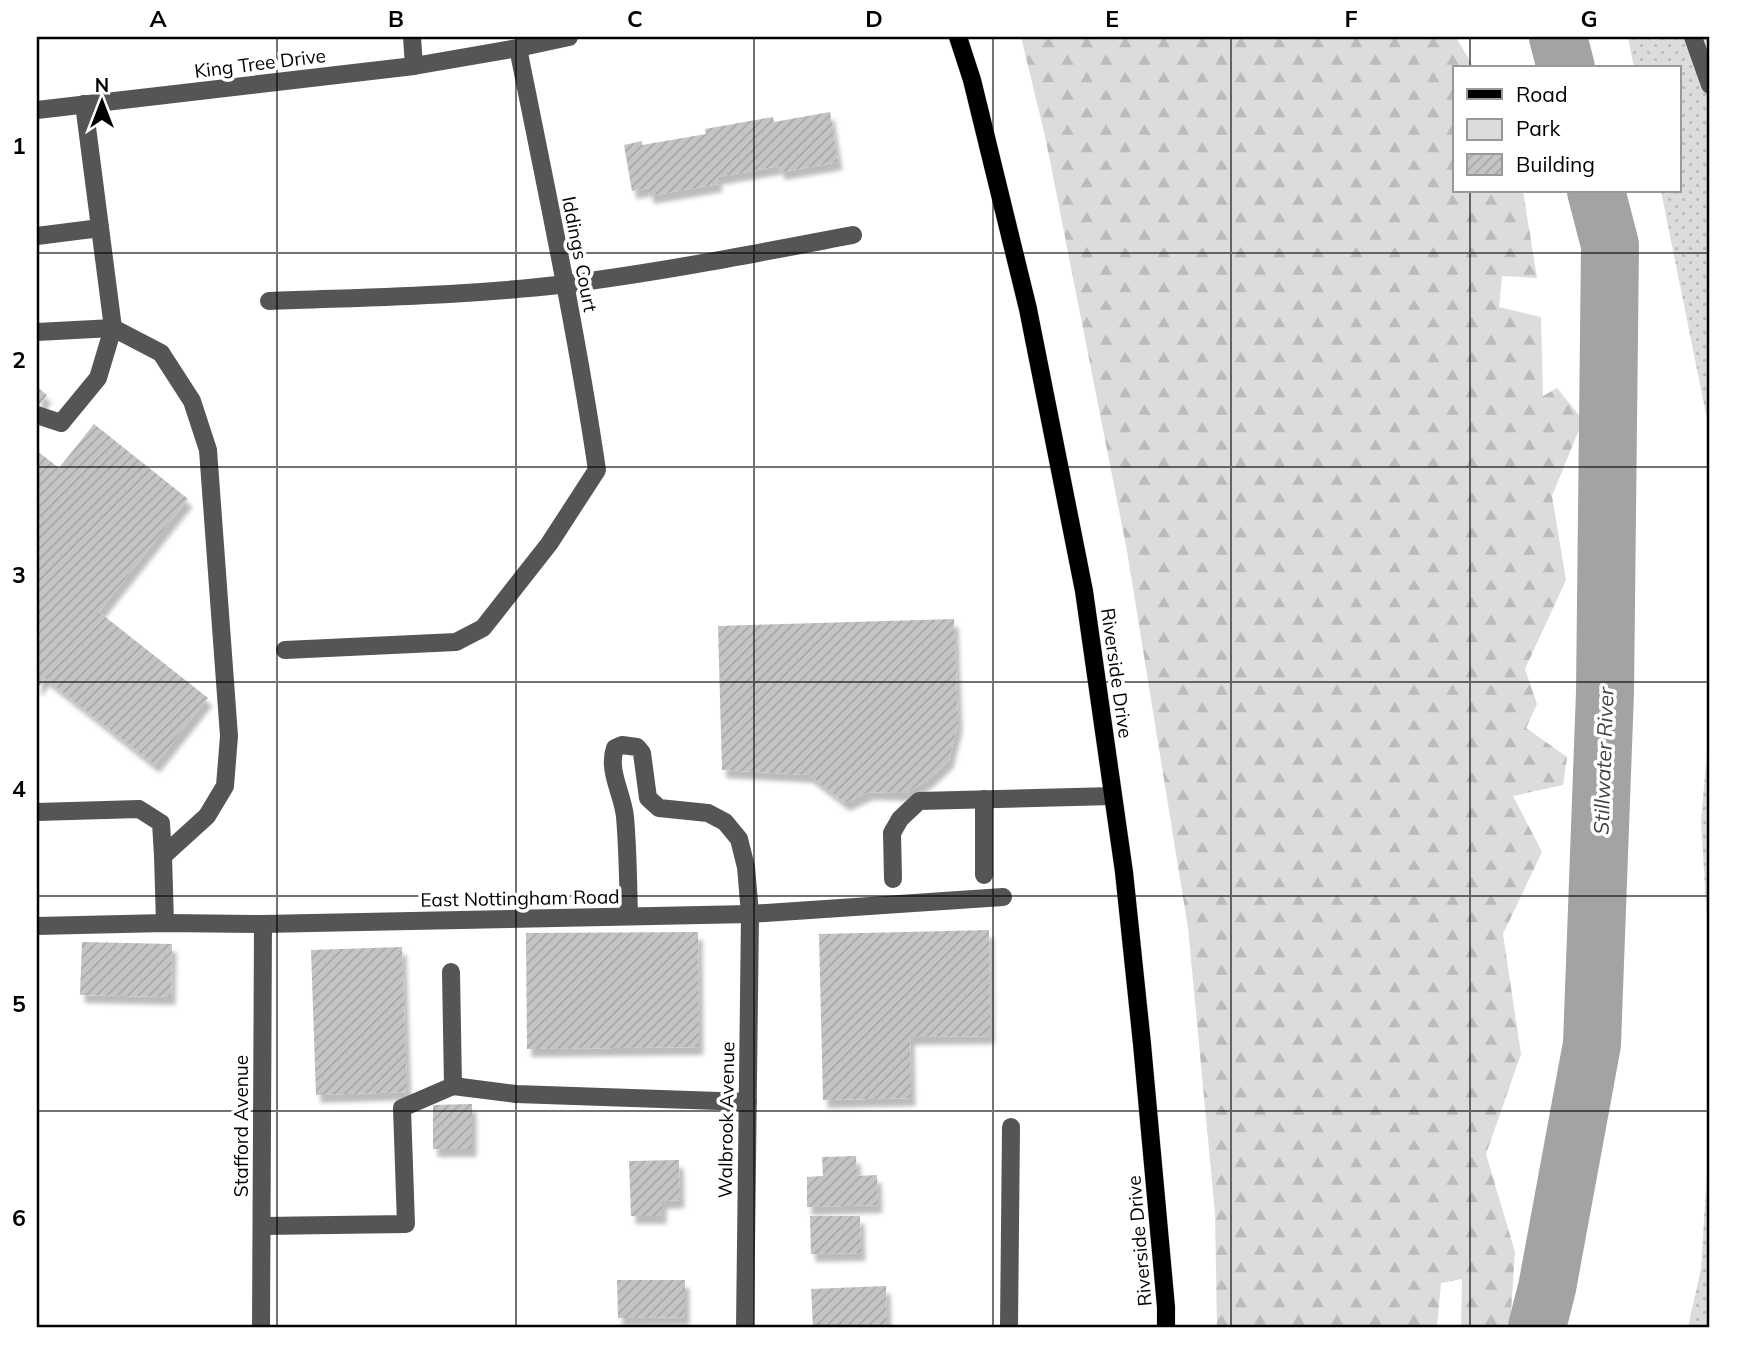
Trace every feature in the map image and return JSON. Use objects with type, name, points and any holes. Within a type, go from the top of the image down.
[{"type":"main road","name":"Riverside Drive","points":[[958,37],[972,80],[1028,309],[1084,591],[1124,872],[1141,1031],[1166,1327]]},
{"type":"street","points":[[412,37],[414,66]]},
{"type":"street","name":"King Tree Drive","points":[[37,110],[414,66],[569,37]]},
{"type":"street","points":[[1693,37],[1710,85]]},
{"type":"street","name":"Iddings Court","points":[[285,650],[456,642],[483,628],[550,544],[597,470],[565,284],[518,48]]},
{"type":"street","points":[[37,415],[61,423],[98,378],[113,328],[84,104]]},
{"type":"street","points":[[37,236],[100,228]]},
{"type":"street","points":[[269,301],[501,291],[565,284],[675,269],[853,235]]},
{"type":"street","points":[[37,332],[113,328],[161,353],[192,401],[208,450],[229,736],[225,786],[207,817],[163,856]]},
{"type":"street","name":"Walbrook Avenue","points":[[629,916],[625,813],[613,772],[615,748],[622,745],[637,747],[642,752],[648,798],[659,808],[708,813],[725,822],[738,839],[746,867],[750,914],[745,1327]]},
{"type":"street","points":[[893,879],[892,833],[900,819],[919,801],[1113,796]]},
{"type":"street","points":[[984,799],[984,874]]},
{"type":"street","points":[[37,812],[139,809],[161,824],[165,923]]},
{"type":"street","name":"East Nottingham Road","points":[[37,926],[750,914],[1003,897]]},
{"type":"street","name":"Stafford Avenue","points":[[261,1327],[262,924]]},
{"type":"street","points":[[451,972],[453,1086]]},
{"type":"street","points":[[262,1226],[406,1224],[402,1108],[453,1086],[516,1094],[748,1102]]},
{"type":"street","points":[[1009,1327],[1011,1127]]},
{"type":"green space","points":[[1021,37],[1456,37],[1473,66],[1453,66],[1453,192],[1523,192],[1537,278],[1502,276],[1499,307],[1541,317],[1543,396],[1557,388],[1583,420],[1552,496],[1566,580],[1525,669],[1537,704],[1526,728],[1567,757],[1563,785],[1513,796],[1542,852],[1503,934],[1521,1054],[1486,1154],[1515,1252],[1510,1327],[1461,1327],[1462,1279],[1441,1283],[1437,1327],[1217,1327],[1215,1213],[1188,928],[1127,551],[1045,136]]},
{"type":"green space","points":[[1628,37],[1710,37],[1710,434],[1661,192],[1680,192],[1680,66],[1634,66]]},
{"type":"green space","points":[[1710,718],[1710,969],[1701,821]]},
{"type":"green space","points":[[1710,1120],[1710,1327],[1688,1327],[1701,1269]]},
{"type":"building","points":[[830,112],[838,162],[780,172],[779,166],[717,177],[718,184],[649,196],[648,188],[632,191],[624,145],[642,141],[642,145],[706,134],[705,129],[773,117],[774,122]]},
{"type":"building","points":[[37,387],[47,395],[37,408]]},
{"type":"building","points":[[94,424],[188,499],[99,612],[208,698],[155,765],[45,678],[37,689],[37,451],[59,468]]},
{"type":"building","points":[[954,619],[958,724],[949,760],[929,779],[906,793],[869,792],[845,803],[809,775],[722,770],[718,626]]},
{"type":"building","points":[[989,930],[990,1036],[910,1037],[911,1098],[823,1100],[819,934]]},
{"type":"building","points":[[698,932],[699,1047],[527,1049],[526,933]]},
{"type":"building","points":[[82,942],[172,944],[171,997],[80,995]]},
{"type":"building","points":[[402,947],[407,1092],[316,1095],[311,950]]},
{"type":"building","points":[[472,1104],[472,1149],[433,1149],[433,1105]]},
{"type":"building","points":[[856,1156],[857,1176],[877,1175],[878,1205],[807,1207],[807,1177],[823,1176],[822,1157]]},
{"type":"building","points":[[679,1160],[680,1200],[662,1201],[662,1216],[631,1216],[629,1161]]},
{"type":"building","points":[[810,1216],[860,1216],[861,1253],[811,1254]]},
{"type":"building","points":[[617,1280],[685,1280],[685,1317],[618,1318]]},
{"type":"building","points":[[886,1286],[887,1327],[813,1327],[811,1289]]},
{"type":"waterway","name":"Stillwater River","points":[[1558,37],[1565,66]]},
{"type":"waterway","name":"Stillwater River","points":[[1537,1327],[1547,1288],[1592,1044],[1605,692],[1610,245],[1596,192]]}]
